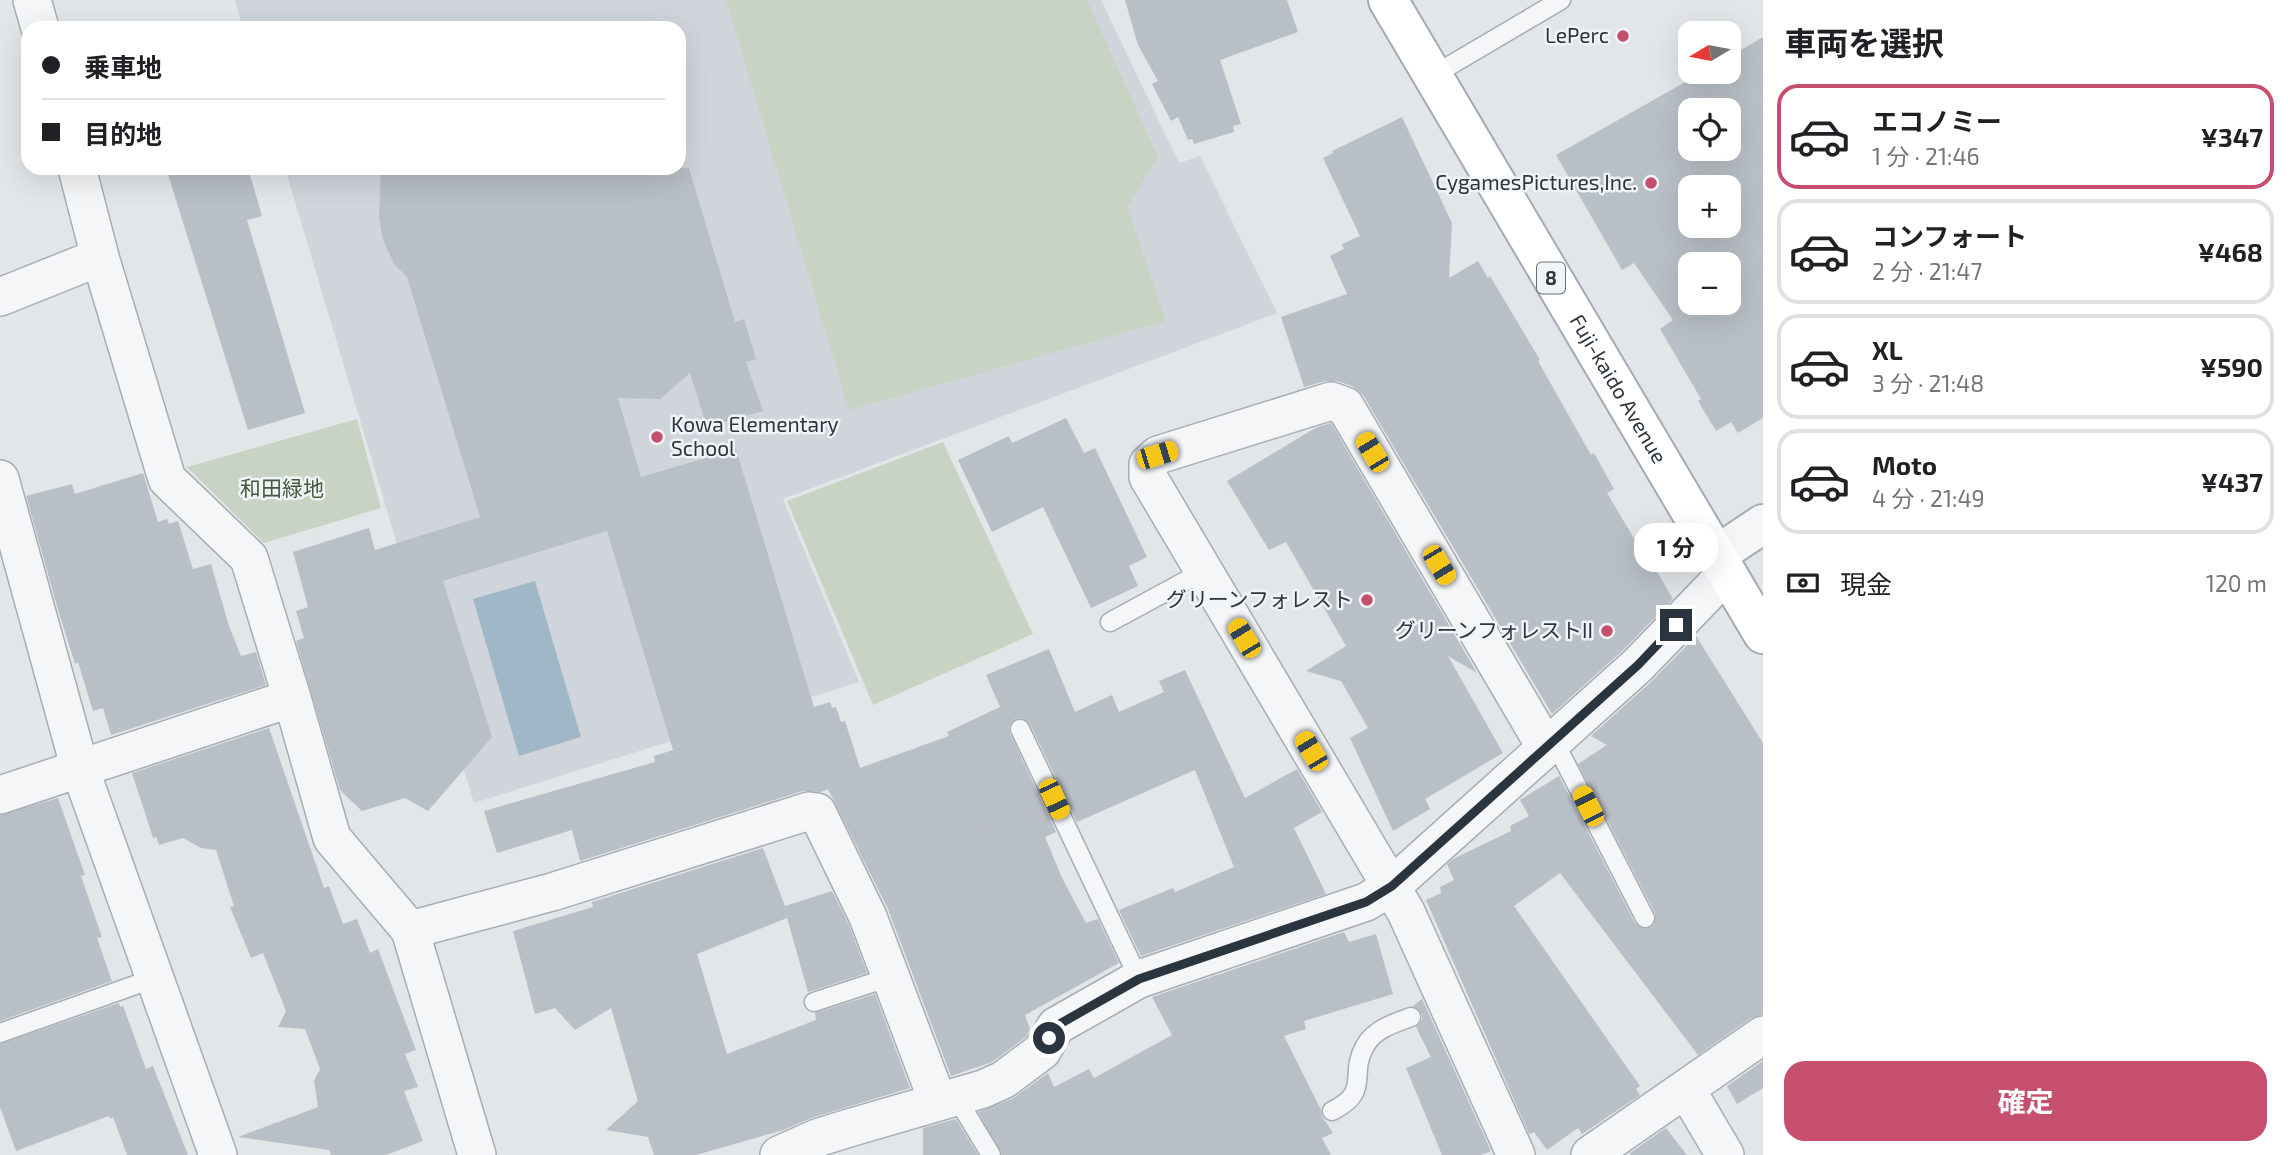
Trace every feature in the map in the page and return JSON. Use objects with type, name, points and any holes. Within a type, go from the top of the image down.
[{"type":"main road","name":"Fuji-kaido Avenue","points":[[1388,0],[1763,634]]},
{"type":"street","points":[[32,0],[38,21]]},
{"type":"street","points":[[79,175],[100,257],[167,480],[249,558],[332,838],[410,930],[477,1155]]},
{"type":"street","points":[[0,297],[100,257]]},
{"type":"street","points":[[1516,1155],[1428,1010],[1406,912],[1148,477],[1148,464],[1157,455],[1331,401],[1345,406],[1549,743]]},
{"type":"street","points":[[0,479],[10,556],[80,769],[218,1155]]},
{"type":"street","points":[[779,1155],[829,1146],[947,1100],[983,1089],[1003,1080],[1042,1051],[1056,1026],[1139,979],[1366,902],[1392,886],[1638,665],[1721,565],[1763,524]]},
{"type":"street","points":[[0,795],[292,698]]},
{"type":"street","points":[[410,930],[552,892],[810,811],[817,812],[868,917],[890,977],[947,1100]]},
{"type":"street","points":[[1590,1155],[1763,1035]]},
{"type":"street","points":[[1686,1088],[1725,1155]]},
{"type":"lane","points":[[1432,76],[1561,0]]},
{"type":"lane","points":[[1110,622],[1204,571]]},
{"type":"lane","points":[[1020,729],[1139,979]]},
{"type":"lane","points":[[1549,743],[1645,918]]},
{"type":"lane","points":[[814,1002],[890,977]]},
{"type":"lane","points":[[0,1033],[155,978]]},
{"type":"lane","points":[[1332,1111],[1345,1105],[1356,1092],[1358,1065],[1365,1044],[1382,1028],[1428,1010]]},
{"type":"lane","points":[[947,1100],[990,1155]]},
{"type":"path","points":[[986,830],[1054,799]]},
{"type":"shaded area","name":"Kowa Elementary School","points":[[235,0],[1101,0],[1179,163],[1200,156],[1277,313],[783,499],[859,682],[474,803],[287,175],[686,175],[686,21],[241,21]]},
{"type":"green space","points":[[726,0],[1087,0],[1158,157],[1127,207],[1166,321],[849,410]]},
{"type":"green space","name":"和田緑地","points":[[357,419],[381,508],[264,543],[187,467]]},
{"type":"green space","points":[[943,442],[1033,634],[873,705],[787,501]]},
{"type":"water","points":[[535,581],[581,737],[519,756],[473,599]]},
{"type":"building","points":[[1125,0],[1287,0],[1298,32],[1220,60],[1241,124],[1233,126],[1234,132],[1194,144],[1192,139],[1188,140],[1178,117],[1171,121],[1152,84],[1158,81],[1138,45]]},
{"type":"building","points":[[1763,37],[1763,418],[1738,433],[1731,422],[1716,431],[1698,401],[1701,399],[1660,329],[1673,320],[1634,263],[1622,270],[1556,155],[1682,84],[1741,84],[1741,50]]},
{"type":"building","points":[[1402,117],[1452,223],[1449,278],[1478,261],[1488,278],[1490,276],[1540,360],[1538,361],[1591,455],[1594,453],[1614,489],[1607,493],[1673,599],[1623,650],[1552,714],[1363,395],[1352,386],[1337,381],[1325,381],[1304,387],[1281,317],[1347,294],[1330,256],[1344,249],[1342,244],[1360,236],[1323,158]]},
{"type":"building","points":[[686,168],[689,168],[735,322],[744,319],[756,359],[746,362],[763,411],[707,427],[690,373],[660,399],[618,398],[641,477],[736,449],[814,707],[830,702],[832,708],[836,707],[841,722],[845,721],[860,768],[949,736],[947,732],[1000,707],[986,675],[1049,649],[1075,712],[1112,695],[1119,712],[1164,692],[1159,681],[1185,670],[1245,798],[1297,769],[1322,812],[1294,828],[1326,894],[1141,956],[1119,910],[1173,888],[1175,892],[1234,867],[1195,770],[1077,822],[1030,724],[1022,718],[1015,719],[1009,727],[1010,733],[1056,832],[1045,837],[1062,878],[1086,923],[1098,919],[1119,963],[1025,1015],[1030,1029],[1026,1037],[992,1062],[951,1076],[888,909],[828,789],[821,792],[803,791],[580,861],[572,830],[497,853],[484,811],[655,762],[654,756],[673,750],[607,531],[443,581],[492,737],[428,811],[405,798],[362,811],[340,790],[296,641],[304,638],[296,611],[308,607],[293,552],[369,528],[375,550],[480,517],[407,277],[394,264],[383,240],[379,217],[381,175],[686,175]]},
{"type":"building","points":[[168,175],[250,175],[262,216],[247,220],[305,413],[248,430]]},
{"type":"building","points":[[1066,418],[1084,453],[1095,448],[1147,557],[1129,566],[1138,586],[1091,608],[1043,507],[992,532],[958,460],[1009,436],[1012,443]]},
{"type":"building","name":"グリーンフォレスト","points":[[1331,423],[1477,673],[1448,656],[1503,753],[1425,799],[1430,809],[1393,831],[1350,738],[1368,728],[1341,681],[1306,671],[1346,646],[1286,542],[1269,550],[1227,481],[1317,427]]},
{"type":"building","points":[[143,473],[158,522],[167,519],[169,524],[178,521],[193,569],[211,564],[229,626],[241,656],[256,652],[266,685],[111,735],[103,708],[93,711],[78,662],[75,664],[26,496],[72,484],[75,494]]},
{"type":"building","points":[[1696,636],[1763,743],[1763,1014],[1751,1018],[1698,1055],[1560,873],[1514,906],[1640,1086],[1636,1089],[1640,1095],[1582,1134],[1578,1128],[1547,1150],[1534,1132],[1529,1134],[1426,900],[1441,893],[1440,887],[1454,880],[1447,864],[1511,831],[1510,826],[1529,816],[1520,800],[1559,776],[1635,923],[1644,929],[1654,925],[1655,913],[1578,764],[1607,745],[1591,736],[1652,681]]},
{"type":"building","points":[[269,728],[324,888],[329,886],[343,924],[357,919],[370,953],[378,949],[416,1050],[405,1054],[418,1087],[404,1091],[423,1141],[386,1155],[331,1155],[329,1150],[238,1137],[318,1107],[314,1081],[320,1069],[305,1029],[278,1027],[286,1011],[263,953],[251,958],[230,907],[234,906],[216,850],[201,848],[183,838],[159,845],[156,837],[153,838],[132,773]]},
{"type":"building","points":[[58,798],[85,875],[81,876],[102,937],[97,938],[112,981],[0,1021],[0,815]]},
{"type":"building","points":[[763,848],[785,906],[832,891],[849,925],[867,973],[808,992],[787,918],[697,954],[727,1054],[816,1020],[815,1013],[875,994],[910,1088],[811,1118],[783,1130],[696,1155],[654,1155],[648,1137],[606,1130],[638,1101],[611,1008],[575,1030],[555,1008],[535,1014],[513,931],[593,907],[592,902]]},
{"type":"building","points":[[1344,932],[1349,942],[1376,934],[1393,994],[1304,1021],[1306,1029],[1284,1036],[1322,1116],[1333,1133],[1322,1138],[1331,1155],[1002,1155],[978,1112],[1012,1099],[1048,1073],[1054,1087],[1089,1069],[1094,1078],[1172,1035],[1152,997]]},
{"type":"building","points":[[1422,999],[1491,1151],[1481,1155],[1442,1155],[1406,1068],[1431,1057],[1416,1027],[1422,1020],[1422,1014],[1413,1006]]},
{"type":"building","points":[[119,1003],[120,1007],[123,1006],[146,1069],[153,1066],[188,1155],[127,1155],[113,1117],[110,1119],[109,1116],[16,1151],[0,1107],[0,1044]]},
{"type":"building","points":[[1763,1061],[1763,1088],[1737,1104],[1727,1086]]},
{"type":"building","points":[[956,1119],[978,1155],[923,1155],[923,1128]]},
{"type":"building","points":[[1666,1128],[1687,1155],[1631,1155],[1630,1153]]},
{"type":"place","name":"LePerc","points":[[1623,36]]},
{"type":"place","name":"CygamesPictures,Inc.","points":[[1651,183]]},
{"type":"place","name":"Kowa Elementary School","points":[[657,437]]},
{"type":"place","name":"グリーンフォレスト","points":[[1367,600]]},
{"type":"place","name":"グリーンフォレストII","points":[[1607,631]]},
{"type":"route","points":[[1049,1038],[1056,1026],[1139,979],[1366,902],[1392,886],[1638,665],[1676,625]]}]
